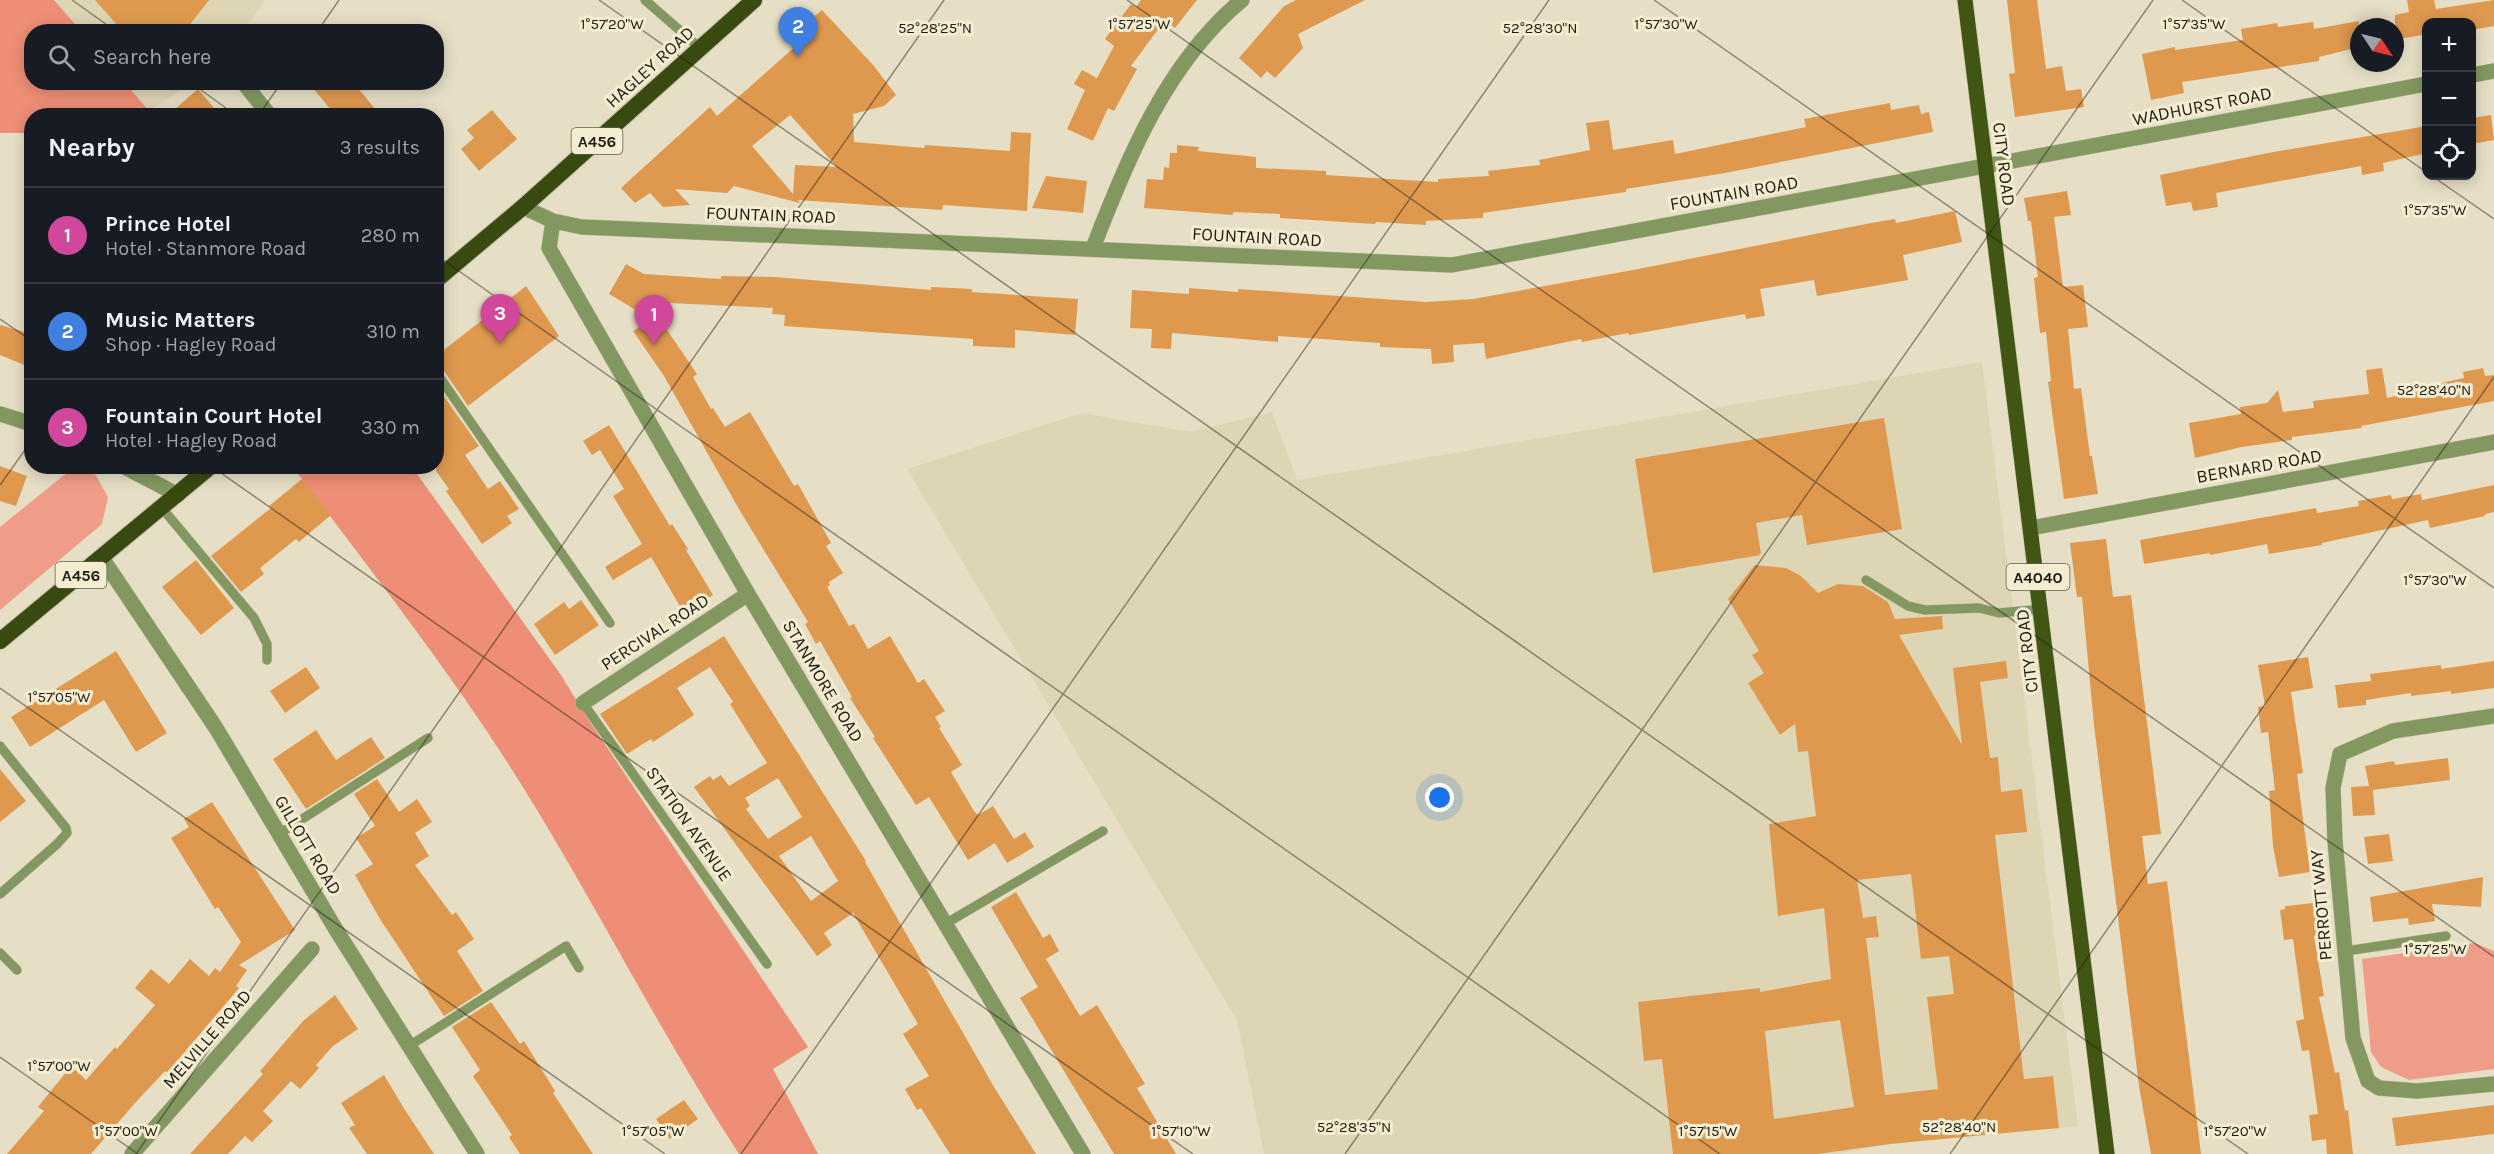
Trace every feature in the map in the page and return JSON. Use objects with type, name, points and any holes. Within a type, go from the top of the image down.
[{"type":"highway","name":"HAGLEY ROAD","points":[[444,273],[523,207],[754,0]]},
{"type":"highway","name":"A456","points":[[0,641],[202,474]]},
{"type":"main road","name":"CITY ROAD","points":[[1965,0],[1984,165],[2042,609],[2107,1154]]},
{"type":"street","points":[[1093,248],[1122,173],[1179,70],[1228,12],[1242,0]]},
{"type":"street","points":[[2476,74],[2494,71]]},
{"type":"street","name":"WADHURST ROAD","points":[[1984,165],[2422,85]]},
{"type":"street","points":[[249,90],[264,108]]},
{"type":"street","name":"FOUNTAIN ROAD","points":[[523,207],[553,221],[593,228],[1452,265],[1984,165]]},
{"type":"street","name":"STANMORE ROAD","points":[[553,221],[549,248],[748,594],[1083,1154]]},
{"type":"street","points":[[0,414],[24,422]]},
{"type":"street","name":"BERNARD ROAD","points":[[2031,528],[2494,442]]},
{"type":"street","points":[[138,474],[178,495]]},
{"type":"street","name":"GILLOTT ROAD","points":[[102,558],[216,728],[334,928],[477,1154]]},
{"type":"street","name":"PERCIVAL ROAD","points":[[583,703],[748,594]]},
{"type":"street","name":"PERROTT WAY","points":[[2494,716],[2393,731],[2340,754],[2333,788],[2335,841],[2353,1038],[2368,1081],[2379,1088],[2417,1091],[2494,1084]]},
{"type":"street","name":"MELVILLE ROAD","points":[[132,1154],[312,950]]},
{"type":"lane","points":[[645,0],[700,48]]},
{"type":"lane","points":[[444,384],[610,623]]},
{"type":"lane","points":[[162,508],[254,618],[267,644],[267,660]]},
{"type":"lane","points":[[1866,580],[1908,606],[1925,610],[1979,608],[1999,613],[2042,609]]},
{"type":"lane","name":"STATION AVENUE","points":[[583,703],[767,964]]},
{"type":"lane","points":[[279,834],[428,738]]},
{"type":"lane","points":[[0,746],[67,832],[57,844],[0,894]]},
{"type":"lane","points":[[945,924],[1102,831]]},
{"type":"lane","points":[[2346,951],[2445,936]]},
{"type":"lane","points":[[409,1046],[566,946],[579,968]]},
{"type":"lane","points":[[0,953],[17,970]]},
{"type":"shaded area","points":[[0,0],[54,0],[75,24],[24,24],[24,90],[131,90],[146,108],[24,108],[24,133],[0,133]]},
{"type":"shaded area","points":[[54,0],[265,0],[248,24],[75,24]]},
{"type":"shaded area","points":[[131,90],[180,90],[153,108],[146,108]]},
{"type":"shaded area","points":[[1982,362],[2078,1126],[1890,1144],[1834,1154],[1264,1154],[1237,1020],[907,469],[1082,413],[1190,432],[1272,412],[1297,480]]},
{"type":"shaded area","points":[[65,474],[95,474],[108,497],[102,524],[0,610],[0,527]]},
{"type":"shaded area","points":[[298,474],[417,474],[561,675],[586,716],[808,1047],[773,1069],[818,1154],[739,1154],[686,1069],[537,810],[509,765],[420,636]]},
{"type":"shaded area","points":[[2475,943],[2494,951],[2494,1069],[2409,1080],[2381,1067],[2371,1052],[2362,959]]},
{"type":"building","points":[[95,0],[209,0],[190,24],[116,24]]},
{"type":"building","points":[[1141,0],[1197,0],[1175,28],[1165,20],[1131,66],[1137,69],[1114,111],[1108,108],[1093,141],[1067,129],[1085,90],[1074,84],[1082,70],[1097,78],[1114,46],[1105,39],[1131,4],[1136,7]]},
{"type":"building","points":[[1296,0],[1365,0],[1298,34],[1303,48],[1275,78],[1267,71],[1261,78],[1239,58],[1284,6]]},
{"type":"building","points":[[2007,0],[2037,0],[2046,69],[2062,66],[2066,91],[2081,89],[2084,107],[2015,117],[2009,74],[2015,73]]},
{"type":"building","points":[[2407,0],[2434,0],[2436,9],[2494,0],[2494,26],[2476,29],[2476,18],[2422,18],[2422,35],[2404,38],[2404,18],[2395,18],[2395,15],[2409,12]]},
{"type":"building","points":[[822,10],[874,66],[896,95],[884,106],[853,114],[854,142],[924,148],[925,145],[1010,151],[1011,132],[1031,133],[1027,211],[943,205],[942,210],[798,200],[800,203],[734,186],[727,193],[675,189],[690,205],[663,207],[650,193],[635,203],[621,188],[710,107],[717,116],[799,43],[791,35]],"holes":[[[790,115],[837,167],[795,165],[793,194],[752,146]]]},
{"type":"building","points":[[2313,22],[2314,29],[2350,23],[2350,49],[2319,57],[2319,61],[2182,82],[2184,93],[2151,100],[2142,54],[2175,47],[2175,50],[2243,40],[2241,29],[2277,23],[2278,27]]},
{"type":"building","points":[[199,90],[214,108],[176,108]]},
{"type":"building","points":[[315,90],[360,90],[374,108],[329,108]]},
{"type":"building","points":[[1890,103],[1891,110],[1919,105],[1921,114],[1929,112],[1933,132],[1725,173],[1626,189],[1626,192],[1483,213],[1483,218],[1426,221],[1426,225],[1376,222],[1375,224],[1280,218],[1280,214],[1233,212],[1233,215],[1144,208],[1147,179],[1163,180],[1164,167],[1169,168],[1170,153],[1177,153],[1177,145],[1199,147],[1198,151],[1256,157],[1256,168],[1326,171],[1326,175],[1438,182],[1438,179],[1489,176],[1488,171],[1540,165],[1539,160],[1590,150],[1586,123],[1609,120],[1613,150],[1673,140],[1675,154],[1806,127],[1804,119]]},
{"type":"building","points":[[492,110],[517,139],[479,171],[461,149],[474,138],[467,130]]},
{"type":"building","points":[[2491,115],[2494,140],[2476,143],[2476,117]]},
{"type":"building","points":[[2422,127],[2422,154],[2383,163],[2384,171],[2362,175],[2361,166],[2216,193],[2218,207],[2193,211],[2191,202],[2166,206],[2160,175],[2268,153]]},
{"type":"building","points":[[1046,176],[1087,181],[1083,213],[1032,208]]},
{"type":"building","points":[[2067,191],[2071,215],[2054,217],[2063,287],[2083,285],[2088,327],[2068,329],[2074,389],[2081,388],[2090,456],[2092,456],[2098,494],[2064,499],[2048,382],[2051,381],[2046,332],[2040,333],[2034,278],[2038,277],[2031,221],[2028,221],[2024,198]]},
{"type":"building","points":[[1955,211],[1962,242],[1903,255],[1908,280],[1817,296],[1814,280],[1760,289],[1765,316],[1746,319],[1745,314],[1629,335],[1628,333],[1582,342],[1581,339],[1486,359],[1484,343],[1453,345],[1454,362],[1432,364],[1431,349],[1380,347],[1380,343],[1278,336],[1278,342],[1172,333],[1171,349],[1151,348],[1152,329],[1130,328],[1132,290],[1189,294],[1189,288],[1238,292],[1238,289],[1426,302],[1473,299],[1871,223],[1895,219],[1896,223]]},
{"type":"building","points":[[626,264],[644,274],[721,279],[721,276],[775,277],[931,290],[931,287],[972,289],[972,292],[1078,299],[1075,335],[1015,330],[1015,348],[973,346],[973,339],[784,326],[785,315],[772,314],[773,308],[648,302],[697,374],[693,377],[711,409],[713,408],[725,427],[750,412],[794,486],[798,484],[831,543],[826,546],[843,573],[829,582],[830,585],[827,587],[849,626],[854,624],[868,649],[890,636],[918,683],[924,679],[945,711],[935,717],[941,727],[939,728],[962,765],[951,772],[974,811],[978,815],[993,806],[1014,839],[1025,832],[1034,847],[1007,863],[995,843],[968,860],[929,797],[916,805],[873,738],[875,737],[850,698],[852,697],[820,641],[816,644],[805,624],[808,622],[740,511],[664,376],[633,331],[651,319],[609,294]]},
{"type":"building","points":[[526,286],[559,336],[468,406],[444,371],[444,350]]},
{"type":"building","points":[[0,325],[24,332],[24,365],[0,355]]},
{"type":"building","points":[[2382,368],[2387,398],[2419,391],[2418,388],[2464,378],[2463,372],[2483,368],[2485,376],[2494,375],[2494,401],[2361,426],[2362,428],[2292,437],[2292,440],[2242,447],[2195,458],[2189,423],[2241,414],[2240,407],[2267,403],[2278,390],[2283,412],[2314,408],[2313,401],[2369,394],[2366,370]]},
{"type":"building","points":[[444,396],[479,446],[465,455],[488,489],[500,481],[519,509],[507,516],[512,523],[482,544],[446,491],[449,489],[438,474],[444,474]]},
{"type":"building","points":[[1884,418],[1902,529],[1807,545],[1802,515],[1756,523],[1761,555],[1653,573],[1635,459]]},
{"type":"building","points":[[609,425],[670,526],[672,524],[688,549],[686,550],[713,595],[684,613],[651,557],[613,580],[605,567],[642,544],[613,496],[624,489],[600,450],[592,455],[583,441]]},
{"type":"building","points":[[0,466],[27,476],[16,506],[0,501]]},
{"type":"building","points":[[302,479],[331,515],[299,542],[296,539],[260,568],[264,574],[241,592],[211,556],[271,508],[269,506]]},
{"type":"building","points":[[2494,485],[2494,512],[2485,514],[2485,516],[2430,528],[2428,520],[2322,543],[2322,545],[2269,554],[2267,544],[2144,564],[2140,540],[2316,508],[2317,513],[2359,506],[2358,501],[2391,495],[2392,499],[2421,494],[2422,500]]},
{"type":"building","points":[[2106,539],[2113,597],[2131,595],[2161,834],[2142,836],[2148,884],[2167,881],[2201,1154],[2151,1154],[2139,1086],[2094,725],[2082,597],[2077,597],[2070,543]]},
{"type":"building","points":[[196,560],[234,608],[201,635],[162,587]]},
{"type":"building","points":[[1755,565],[1786,568],[1801,576],[1818,593],[1838,584],[1863,586],[1888,602],[1895,619],[1942,616],[1943,629],[1899,635],[1962,745],[1953,668],[2006,661],[2008,678],[1980,682],[1990,758],[1998,757],[2001,792],[2022,789],[2027,832],[1995,835],[2024,1079],[2053,1076],[2059,1128],[1890,1144],[1817,1154],[1673,1154],[1662,1059],[1644,1061],[1638,1002],[1760,988],[1760,992],[1831,979],[1824,908],[1778,916],[1769,824],[1816,816],[1808,751],[1798,752],[1795,724],[1780,735],[1748,683],[1764,673],[1752,655],[1759,651],[1728,599]],"holes":[[[1911,874],[1921,959],[1949,956],[1954,994],[1927,997],[1938,1089],[1885,1095],[1866,938],[1879,937],[1876,916],[1863,918],[1857,880]],[[1840,1020],[1854,1107],[1774,1119],[1765,1031]]]},
{"type":"building","points":[[581,600],[599,625],[555,655],[534,624],[564,602],[569,609]]},
{"type":"building","points":[[724,636],[866,861],[994,1087],[1036,1154],[950,1154],[921,1108],[917,1110],[905,1089],[929,1076],[903,1034],[918,1024],[853,913],[824,933],[832,945],[817,956],[694,787],[710,776],[713,780],[721,775],[729,786],[767,763],[730,704],[733,702],[710,667],[677,688],[694,715],[653,742],[651,739],[627,754],[600,714]],"holes":[[[778,778],[802,817],[768,839],[746,809],[750,806],[745,798]],[[811,836],[838,881],[811,901],[779,856]]]},
{"type":"building","points":[[116,651],[167,733],[136,752],[104,700],[30,747],[11,717]]},
{"type":"building","points":[[2308,657],[2313,688],[2291,692],[2303,773],[2297,774],[2310,872],[2279,877],[2273,846],[2269,791],[2275,790],[2268,732],[2261,733],[2258,707],[2265,706],[2258,665]]},
{"type":"building","points":[[2494,661],[2494,688],[2451,694],[2451,691],[2411,696],[2411,693],[2366,700],[2366,705],[2338,708],[2335,685],[2371,681],[2370,674],[2441,665],[2441,669]]},
{"type":"building","points":[[306,667],[320,688],[285,713],[270,691]]},
{"type":"building","points":[[316,730],[336,760],[371,737],[385,758],[306,809],[273,759]]},
{"type":"building","points":[[2448,758],[2450,780],[2373,790],[2375,815],[2353,816],[2351,787],[2369,786],[2365,766],[2394,761],[2395,765]]},
{"type":"building","points":[[0,769],[26,801],[0,822]]},
{"type":"building","points":[[377,779],[399,812],[417,799],[432,822],[415,833],[429,856],[415,865],[452,915],[456,912],[474,939],[457,951],[483,991],[444,1016],[380,919],[355,875],[373,864],[356,838],[375,826],[354,794]]},
{"type":"building","points":[[212,802],[295,930],[239,965],[247,970],[236,986],[239,988],[167,1073],[165,1071],[91,1154],[7,1154],[44,1111],[38,1107],[71,1066],[86,1080],[115,1047],[117,1049],[155,1005],[135,988],[151,969],[169,984],[190,959],[209,976],[215,968],[220,972],[241,942],[218,907],[215,909],[171,838],[189,827],[184,819]]},
{"type":"building","points":[[2389,834],[2393,861],[2368,864],[2364,837]]},
{"type":"building","points":[[2483,877],[2481,907],[2432,904],[2435,921],[2409,925],[2408,918],[2373,922],[2370,897]]},
{"type":"building","points":[[1016,892],[1043,938],[1050,934],[1059,951],[1046,959],[1080,1016],[1097,1005],[1145,1084],[1137,1088],[1176,1154],[1114,1154],[1020,998],[1038,987],[991,907]]},
{"type":"building","points":[[2313,903],[2318,936],[2314,936],[2324,996],[2319,997],[2335,1073],[2339,1072],[2345,1111],[2348,1110],[2353,1154],[2327,1154],[2326,1139],[2312,1141],[2309,1115],[2318,1114],[2309,1050],[2302,1051],[2296,1021],[2304,1019],[2293,939],[2284,940],[2280,910],[2285,909],[2285,906]]},
{"type":"building","points":[[335,995],[358,1029],[333,1046],[316,1065],[319,1068],[300,1089],[291,1081],[263,1111],[273,1121],[252,1142],[245,1136],[228,1154],[190,1154],[263,1074],[260,1071],[303,1021]]},
{"type":"building","points":[[491,1002],[520,1044],[524,1041],[555,1091],[553,1093],[593,1154],[520,1154],[509,1137],[512,1135],[473,1076],[480,1070],[452,1027]]},
{"type":"building","points":[[384,1075],[434,1154],[367,1154],[349,1128],[355,1125],[341,1103]]},
{"type":"building","points":[[684,1100],[698,1119],[670,1139],[656,1119]]},
{"type":"building","points":[[2494,1105],[2494,1134],[2396,1146],[2392,1118]]},
{"type":"place","name":"Music Matters","points":[[798,57]]},
{"type":"place","name":"Fountain Court Hotel","points":[[500,344]]},
{"type":"place","name":"Prince Hotel","points":[[654,345]]}]
